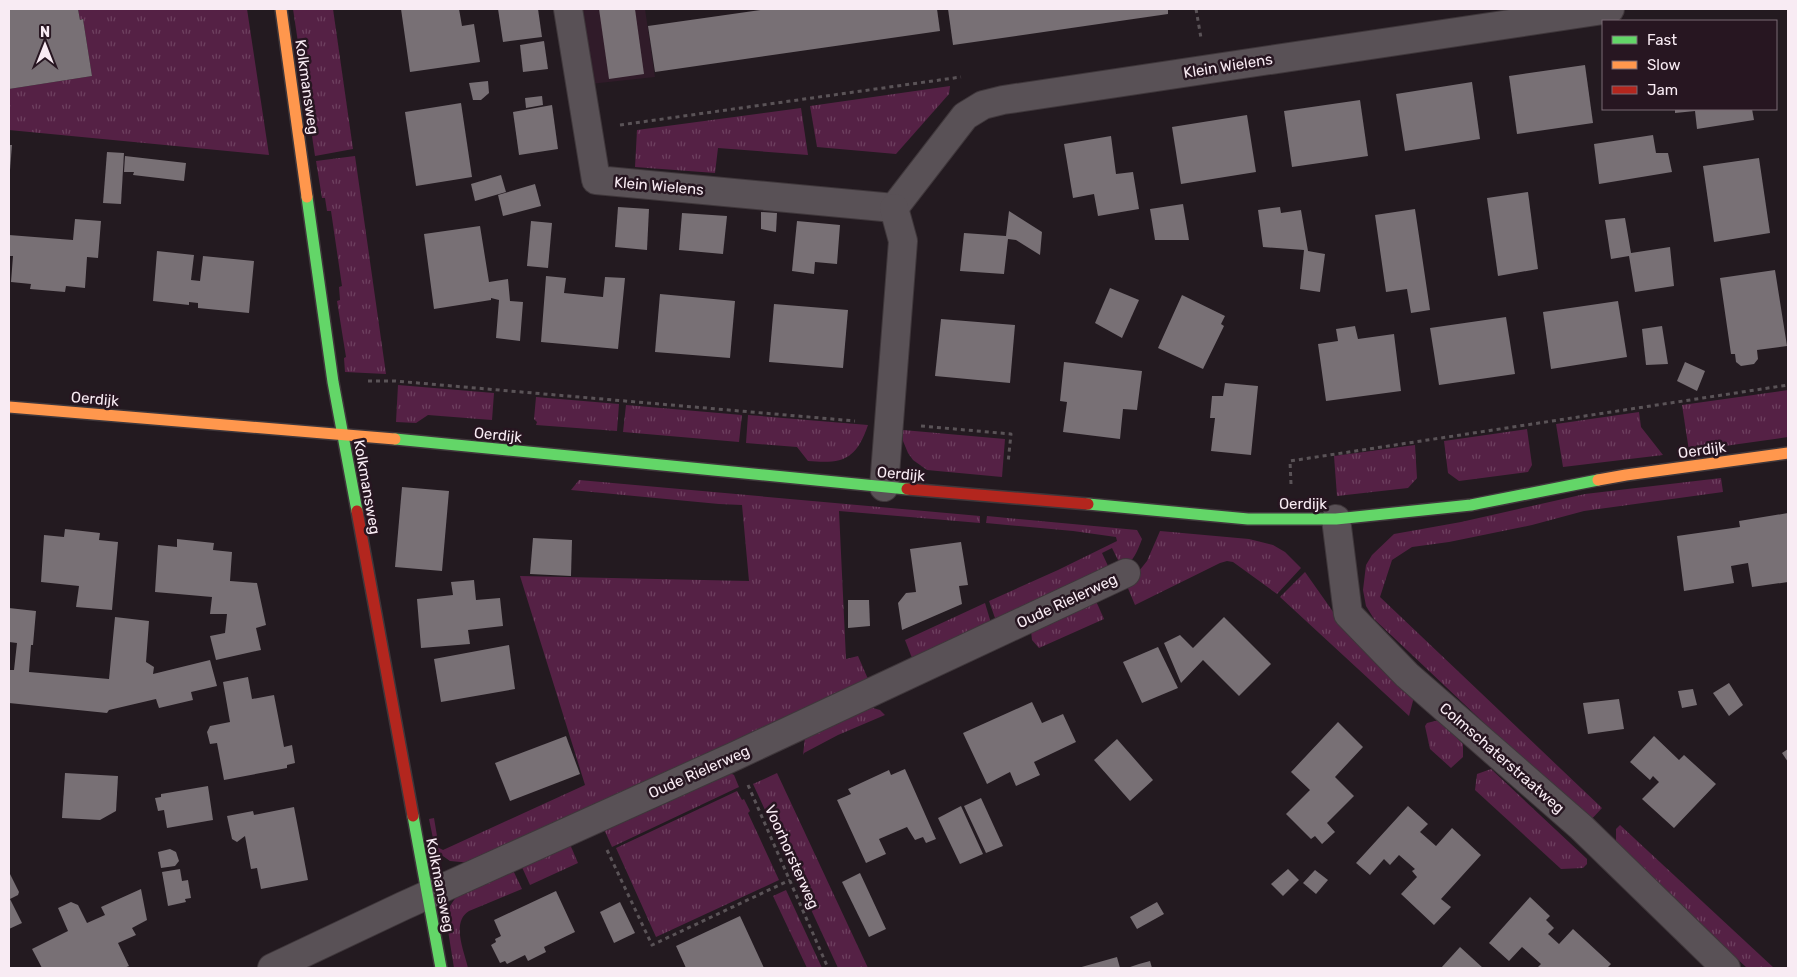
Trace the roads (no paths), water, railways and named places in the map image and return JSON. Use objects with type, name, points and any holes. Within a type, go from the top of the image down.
[{"type":"street","name":"Kolkmansweg","points":[[281,9],[333,382],[441,968]]},
{"type":"street","name":"Klein Wielens","points":[[568,9],[596,180],[894,208],[965,116],[983,105],[1003,100],[1610,9]]},
{"type":"street","points":[[884,487],[903,241],[894,208]]},
{"type":"street","name":"Oerdijk","points":[[9,407],[342,435],[884,487],[1152,509],[1248,519],[1336,519],[1471,505],[1626,475],[1788,453]]},
{"type":"street","name":"Colmschaterstraatweg","points":[[1336,519],[1348,614],[1407,675],[1581,827],[1726,968]]},
{"type":"street","name":"Oude Rielerweg","points":[[272,968],[735,756],[1126,573]]}]
